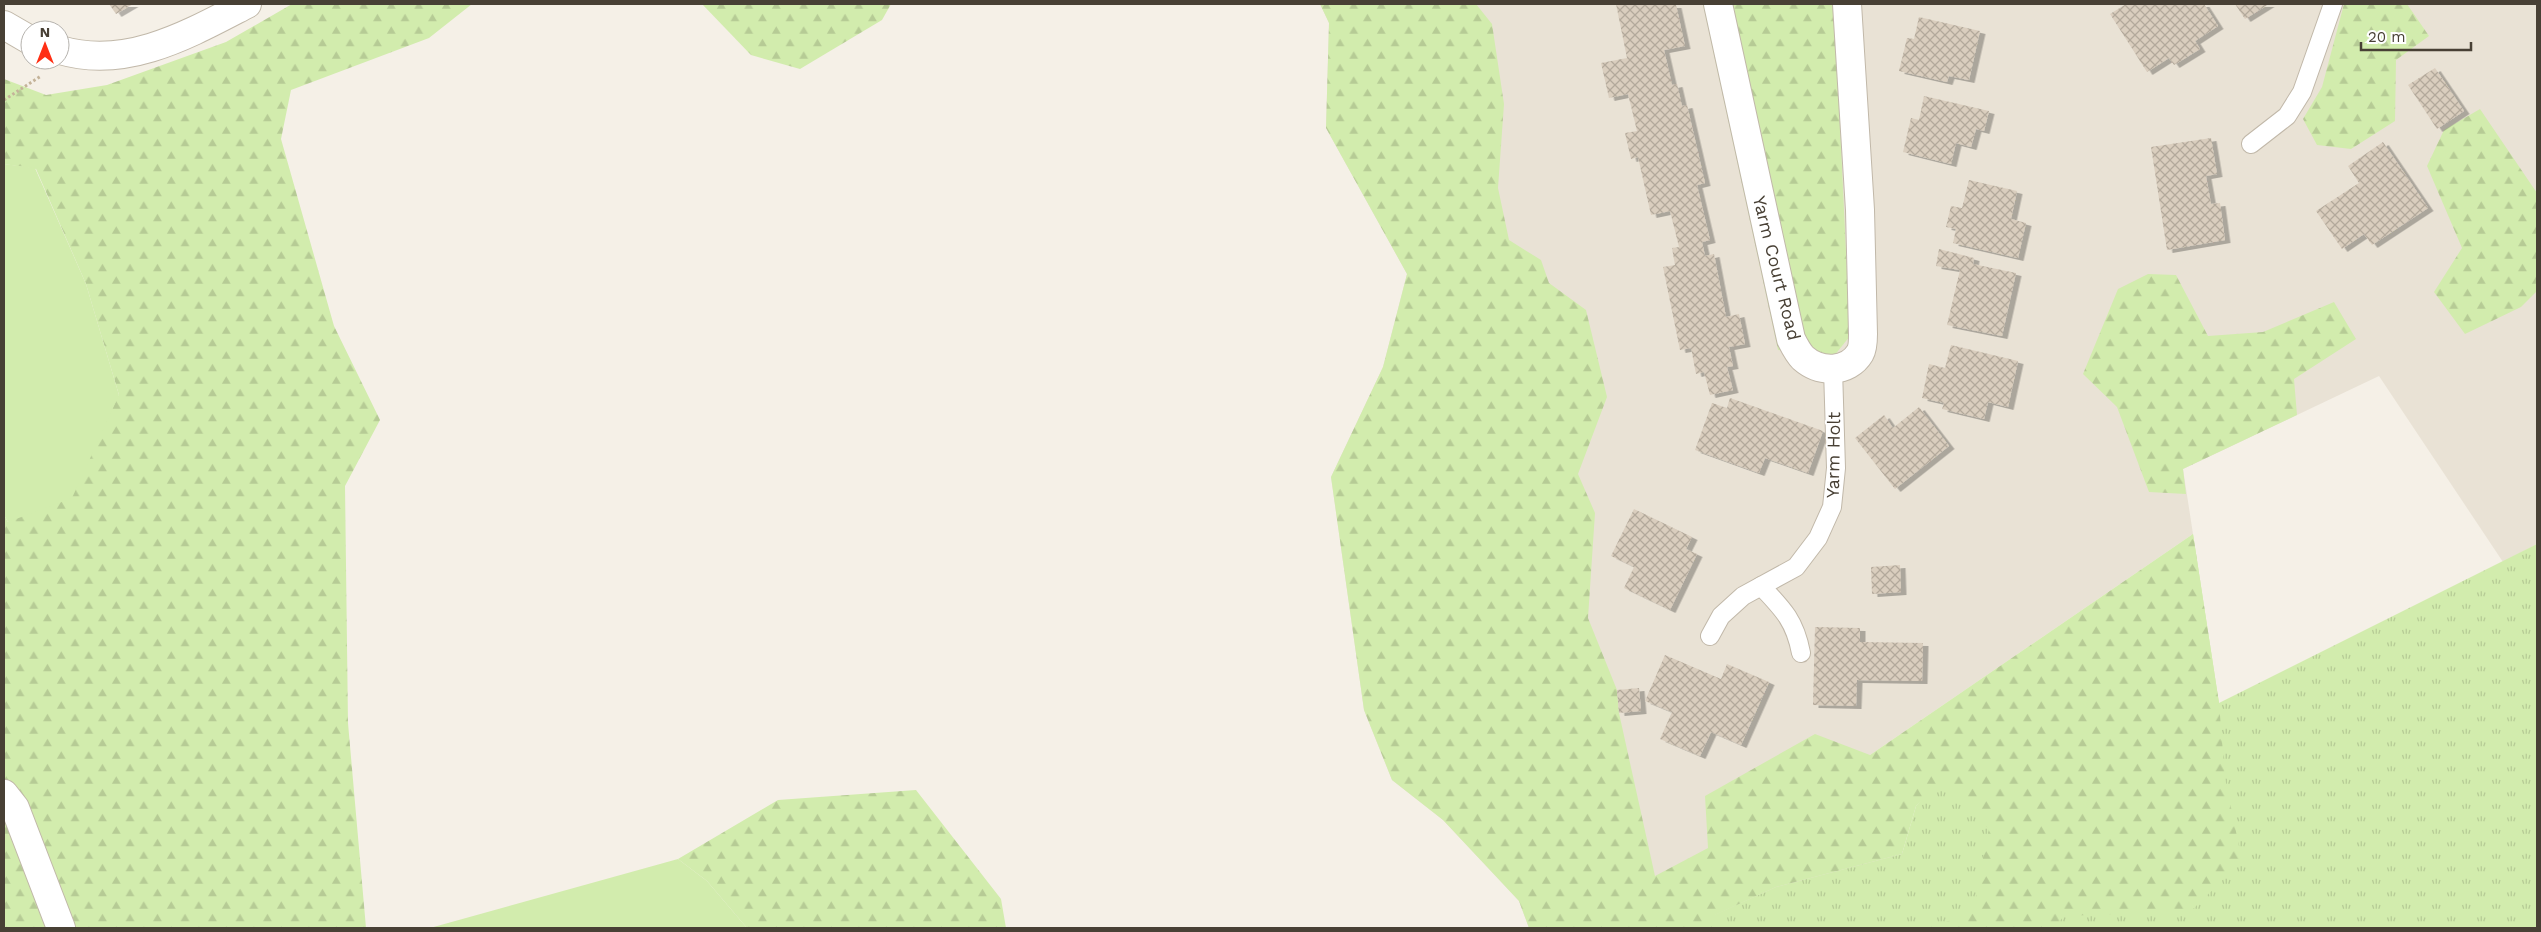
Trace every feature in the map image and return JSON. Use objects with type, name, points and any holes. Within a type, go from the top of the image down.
[{"type":"street","name":"Yarm Court Road","points":[[1718,4],[1791,339],[1802,357],[1815,367],[1833,369]]},
{"type":"street","points":[[1833,369],[1849,366],[1861,352],[1864,334],[1860,210],[1846,4]]},
{"type":"street","points":[[70,52],[103,57],[140,52],[178,39],[231,8]]},
{"type":"street","points":[[4,25],[20,34]]},
{"type":"street","points":[[4,794],[15,808],[61,928]]},
{"type":"lane","points":[[2251,144],[2287,116],[2302,92],[2333,4]]},
{"type":"lane","name":"Yarm Holt","points":[[1710,636],[1720,616],[1743,596],[1796,567],[1818,538],[1832,507],[1836,468],[1833,369]]},
{"type":"lane","points":[[1761,586],[1782,607],[1797,631],[1802,653]]},
{"type":"shaded area","points":[[1320,4],[2537,4],[2537,544],[2503,562],[2379,376],[2183,469],[2193,534],[1870,755],[1902,854],[1715,915],[1715,928],[1529,928],[1519,901],[1443,820],[1392,780],[1364,710],[1331,477],[1383,367],[1407,274],[1326,128],[1329,23]]},
{"type":"green space","points":[[292,4],[472,4],[429,38],[291,90],[281,139],[334,326],[380,420],[345,486],[348,723],[366,928],[4,928],[4,515],[8,522],[119,395],[86,284],[36,169],[4,164],[4,79],[46,95],[107,85],[226,42]]},
{"type":"green space","points":[[702,4],[891,4],[882,20],[800,69],[751,55]]},
{"type":"green space","points":[[1320,4],[1476,4],[1492,24],[1504,104],[1498,188],[1509,240],[1541,260],[1549,283],[1586,310],[1607,397],[1578,474],[1595,513],[1588,618],[1617,690],[1619,713],[1655,876],[1708,848],[1705,796],[1815,734],[1870,755],[2193,534],[2219,703],[2225,778],[2242,861],[2191,911],[2064,916],[2054,928],[1927,928],[1973,913],[1989,829],[1944,782],[1916,806],[1902,854],[1776,887],[1715,915],[1715,928],[1529,928],[1519,901],[1443,820],[1392,780],[1364,710],[1331,477],[1383,367],[1407,274],[1326,128],[1329,23]]},
{"type":"green space","points":[[1703,4],[1832,4],[1835,19],[1850,336],[1834,356],[1778,350]]},
{"type":"green space","points":[[2344,4],[2407,4],[2429,36],[2396,60],[2395,121],[2351,149],[2317,145],[2303,119],[2322,87]]},
{"type":"green space","points":[[2480,109],[2537,193],[2537,291],[2521,307],[2465,334],[2434,292],[2462,248],[2427,166],[2444,130]]},
{"type":"green space","points":[[4,164],[35,168],[86,284],[119,395],[72,498],[8,522],[4,515]]},
{"type":"green space","points":[[2148,274],[2176,275],[2208,336],[2263,332],[2334,302],[2356,339],[2294,379],[2297,415],[2183,469],[2186,494],[2149,492],[2117,407],[2083,374],[2118,289]]},
{"type":"green space","points":[[2193,534],[2219,703],[2537,544],[2537,928],[1715,928],[1714,915],[1776,887],[1902,854],[1916,806]]},
{"type":"green space","points":[[916,790],[1001,899],[1006,928],[747,928],[707,881],[678,859],[778,800]]},
{"type":"green space","points":[[678,859],[707,881],[747,928],[430,928]]},
{"type":"building","points":[[109,4],[133,4],[116,14]]},
{"type":"building","points":[[1616,4],[1676,5],[1685,46],[1664,50],[1672,85],[1677,84],[1682,106],[1687,105],[1705,183],[1697,185],[1710,240],[1702,242],[1705,256],[1714,254],[1726,317],[1739,314],[1745,344],[1729,347],[1733,366],[1727,367],[1733,390],[1710,395],[1704,372],[1696,374],[1691,348],[1680,350],[1663,267],[1675,265],[1672,248],[1679,247],[1670,211],[1651,215],[1638,157],[1631,159],[1625,133],[1637,131],[1628,94],[1609,98],[1601,63],[1627,58]]},
{"type":"building","points":[[2126,4],[2204,4],[2218,26],[2195,41],[2200,49],[2174,65],[2169,58],[2147,72],[2110,14]]},
{"type":"building","points":[[2235,4],[2269,4],[2245,19]]},
{"type":"building","points":[[1919,17],[1980,31],[1969,80],[1949,76],[1947,82],[1899,71],[1907,38],[1914,39]]},
{"type":"building","points":[[2435,68],[2464,111],[2437,129],[2408,85]]},
{"type":"building","points":[[1924,96],[1989,111],[1984,131],[1976,129],[1971,147],[1956,143],[1951,164],[1903,152],[1911,118],[1919,120]]},
{"type":"building","points":[[2211,138],[2217,174],[2206,176],[2211,204],[2220,203],[2225,240],[2167,250],[2151,147]]},
{"type":"building","points":[[2383,142],[2428,208],[2372,245],[2364,234],[2342,249],[2316,211],[2359,183],[2348,166]]},
{"type":"building","points":[[1969,180],[2017,191],[2011,219],[2026,223],[2018,258],[1953,243],[1956,229],[1946,227],[1951,206],[1962,208]]},
{"type":"building","points":[[1939,249],[1974,258],[1973,264],[2016,273],[2002,336],[1947,325],[1960,270],[1936,266]]},
{"type":"building","points":[[1951,345],[2018,361],[2008,407],[1988,402],[1984,419],[1942,409],[1944,403],[1922,398],[1929,364],[1945,368]]},
{"type":"building","points":[[1730,398],[1823,431],[1808,473],[1765,458],[1759,473],[1695,450],[1712,403],[1727,408]]},
{"type":"building","points":[[1919,407],[1949,446],[1895,489],[1855,438],[1884,415],[1893,428]]},
{"type":"building","points":[[1634,509],[1692,537],[1686,549],[1697,554],[1670,610],[1624,588],[1634,567],[1611,556]]},
{"type":"building","points":[[1900,565],[1901,592],[1872,594],[1871,567]]},
{"type":"building","points":[[1815,627],[1860,628],[1860,642],[1923,643],[1922,681],[1857,680],[1856,706],[1813,705]]},
{"type":"building","points":[[1665,655],[1721,679],[1727,664],[1769,682],[1741,745],[1711,732],[1700,756],[1660,739],[1672,712],[1645,701]]},
{"type":"building","points":[[1639,688],[1641,711],[1619,713],[1617,690]]}]
